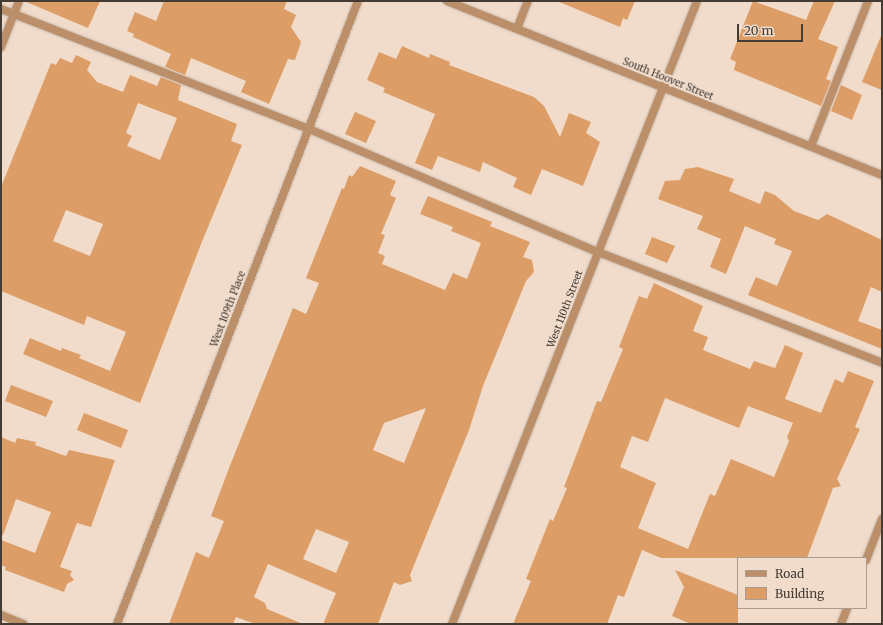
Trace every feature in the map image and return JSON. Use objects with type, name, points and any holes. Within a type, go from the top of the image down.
[{"type":"street","points":[[1,47],[19,1]]},
{"type":"street","name":"West 109th Place","points":[[117,624],[358,1]]},
{"type":"street","name":"South Hoover Street","points":[[448,1],[882,175]]},
{"type":"street","points":[[517,29],[528,1]]},
{"type":"street","name":"West 110th Street","points":[[452,624],[697,1]]},
{"type":"street","points":[[811,146],[868,1]]},
{"type":"street","points":[[1,9],[309,129],[598,252],[882,363]]},
{"type":"street","points":[[867,557],[882,519]]},
{"type":"street","points":[[841,624],[847,609]]},
{"type":"street","points":[[1,615],[23,624]]},
{"type":"building","points":[[24,1],[100,1],[88,28]]},
{"type":"building","points":[[164,1],[287,1],[284,9],[296,15],[291,27],[301,42],[295,60],[288,59],[269,104],[241,92],[246,81],[191,58],[185,75],[165,67],[171,54],[133,37],[134,34],[127,31],[135,12],[156,21]]},
{"type":"building","points":[[557,1],[635,1],[627,20],[623,18],[620,27]]},
{"type":"building","points":[[753,1],[806,20],[814,1],[835,1],[818,39],[838,47],[826,79],[831,81],[821,106],[734,70],[736,62],[730,59]]},
{"type":"building","points":[[882,36],[882,90],[862,82]]},
{"type":"building","points":[[402,46],[429,58],[430,54],[450,62],[449,65],[534,97],[544,106],[560,137],[569,113],[591,122],[586,133],[600,142],[583,186],[542,169],[531,195],[513,187],[517,178],[483,162],[480,172],[438,156],[432,170],[415,163],[435,114],[383,92],[385,88],[367,80],[379,52],[396,59]]},
{"type":"building","points":[[76,55],[91,62],[87,70],[97,82],[123,92],[130,75],[157,86],[161,77],[181,85],[178,100],[237,124],[231,141],[242,145],[201,244],[140,403],[23,354],[30,338],[61,351],[62,348],[81,355],[79,358],[110,371],[126,332],[87,316],[84,325],[1,291],[1,187],[51,63],[56,65],[60,58],[72,63]],"holes":[[[138,103],[177,118],[160,160],[127,146],[132,136],[126,133]],[[66,210],[103,224],[90,256],[53,241]]]},
{"type":"building","points":[[841,85],[862,95],[852,120],[831,111]]},
{"type":"building","points":[[355,112],[376,121],[366,143],[345,134]]},
{"type":"building","points":[[360,166],[396,181],[390,195],[396,198],[381,234],[385,235],[378,253],[385,256],[382,264],[445,290],[453,273],[467,279],[481,243],[451,231],[453,227],[420,214],[428,196],[492,222],[490,226],[530,242],[523,257],[532,260],[534,272],[526,281],[483,386],[469,430],[410,575],[412,581],[400,585],[394,582],[378,624],[323,624],[336,593],[268,564],[254,597],[265,603],[267,609],[303,624],[255,624],[236,617],[233,624],[169,624],[196,552],[209,558],[224,521],[211,516],[293,308],[306,314],[319,283],[306,278],[342,188],[344,189],[349,175],[352,177]],"holes":[[[426,408],[404,463],[373,450],[384,423]],[[316,529],[349,542],[336,573],[303,559]]]},
{"type":"building","points":[[698,167],[734,179],[729,191],[760,204],[765,191],[775,195],[794,211],[818,220],[827,214],[882,240],[882,292],[871,287],[858,321],[882,330],[882,349],[748,295],[756,277],[777,286],[792,251],[774,244],[776,239],[745,226],[726,274],[710,267],[721,239],[697,229],[703,216],[658,199],[665,181],[680,180],[685,169]]},
{"type":"building","points":[[652,237],[675,246],[667,263],[645,254]]},
{"type":"building","points":[[654,283],[703,306],[693,331],[708,337],[703,350],[750,369],[754,361],[775,368],[785,345],[803,353],[785,399],[821,413],[835,379],[843,383],[848,371],[874,381],[855,427],[860,429],[837,479],[841,486],[833,488],[807,557],[661,558],[642,550],[624,597],[618,595],[607,624],[513,624],[531,581],[526,579],[550,519],[553,521],[567,488],[564,487],[597,401],[601,402],[623,349],[619,347],[639,296],[647,299]],"holes":[[[665,398],[739,428],[748,406],[793,423],[787,437],[789,441],[774,477],[731,459],[715,496],[710,494],[688,549],[638,528],[656,483],[620,467],[632,436],[648,442]]]},
{"type":"building","points":[[11,385],[53,401],[46,417],[5,401]]},
{"type":"building","points":[[84,413],[128,430],[121,448],[77,430]]},
{"type":"building","points":[[1,437],[15,443],[17,438],[36,442],[35,445],[66,456],[69,450],[115,460],[91,527],[77,523],[60,567],[72,571],[70,575],[74,580],[67,584],[64,592],[5,570],[6,567],[1,565],[1,540],[35,553],[51,512],[16,499],[3,535],[1,534]]},
{"type":"building","points":[[675,570],[737,595],[738,624],[691,624],[672,616],[684,587]]}]
